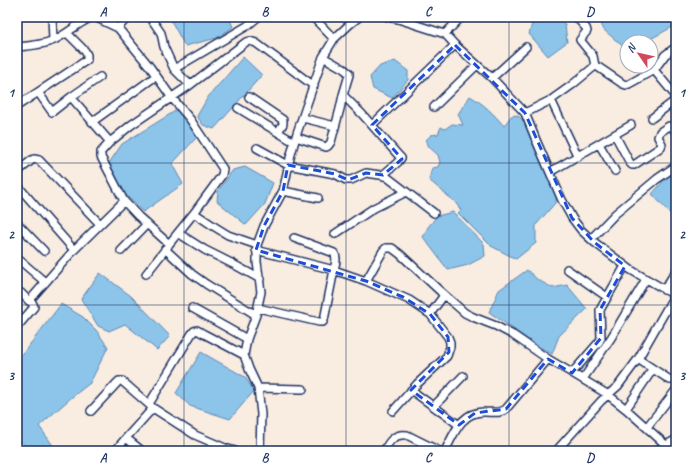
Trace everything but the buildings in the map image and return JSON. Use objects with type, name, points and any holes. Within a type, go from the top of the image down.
[{"type":"main road","points":[[662,450],[676,440]]},
{"type":"street","points":[[52,17],[53,40]]},
{"type":"street","points":[[17,48],[53,40],[67,33],[84,21],[94,17],[118,28],[190,119],[223,169],[222,175],[146,274]]},
{"type":"street","points":[[118,28],[128,17]]},
{"type":"street","points":[[150,17],[161,33],[164,47],[174,69],[190,85]]},
{"type":"street","points":[[174,69],[247,26],[258,17]]},
{"type":"street","points":[[314,17],[334,40]]},
{"type":"street","points":[[260,451],[261,414],[258,388],[244,355],[261,292],[257,247],[264,226],[283,191],[295,140],[323,57],[334,40],[359,17]]},
{"type":"street","points":[[388,17],[445,34],[492,78],[525,113],[562,200],[581,230],[625,266],[675,296],[638,359],[618,386],[607,394],[556,451]]},
{"type":"street","points":[[445,34],[461,17]]},
{"type":"street","points":[[576,17],[586,28],[587,31],[580,40],[593,56],[594,66]]},
{"type":"street","points":[[17,105],[87,60],[85,51],[67,33]]},
{"type":"street","points":[[294,238],[334,253],[336,256],[323,322],[257,311],[206,284],[192,274],[124,201],[101,157],[100,152],[131,125],[172,98],[246,42],[250,41],[256,43],[314,86]]},
{"type":"street","points":[[372,125],[455,45]]},
{"type":"street","points":[[492,78],[526,47]]},
{"type":"street","points":[[659,63],[665,55],[676,47]]},
{"type":"street","points":[[238,108],[278,132],[295,140],[326,147],[328,146],[340,109],[349,73],[323,57]]},
{"type":"street","points":[[434,107],[477,65]]},
{"type":"street","points":[[594,66],[626,85],[647,74]]},
{"type":"street","points":[[525,113],[551,100],[572,85],[594,66]]},
{"type":"street","points":[[652,118],[672,102],[675,97],[657,74]]},
{"type":"street","points":[[92,122],[156,76]]},
{"type":"street","points":[[38,92],[52,112],[100,77]]},
{"type":"street","points":[[343,95],[400,156],[398,162],[383,175]]},
{"type":"street","points":[[71,97],[110,142]]},
{"type":"street","points":[[249,98],[283,120],[283,124],[278,132]]},
{"type":"street","points":[[551,100],[578,157]]},
{"type":"street","points":[[302,118],[335,126]]},
{"type":"street","points":[[550,172],[631,125]]},
{"type":"street","points":[[615,135],[630,163],[634,165],[662,147],[658,137],[660,132],[669,126],[676,132]]},
{"type":"street","points":[[599,144],[615,171]]},
{"type":"street","points":[[257,148],[288,165],[335,174],[342,179],[351,180],[366,173],[383,175],[434,213]]},
{"type":"street","points":[[17,172],[32,160],[39,160],[100,224]]},
{"type":"street","points":[[591,239],[615,214],[657,179],[676,166]]},
{"type":"street","points":[[17,185],[74,250]]},
{"type":"street","points":[[283,191],[318,198]]},
{"type":"street","points":[[335,234],[374,208],[406,192]]},
{"type":"street","points":[[29,300],[74,250],[124,201]]},
{"type":"street","points":[[194,213],[228,235],[257,247],[366,281],[403,297],[430,314],[448,337],[450,342],[449,352],[447,356],[411,390],[393,411]]},
{"type":"street","points":[[17,223],[44,251]]},
{"type":"street","points":[[121,250],[147,224]]},
{"type":"street","points":[[178,233],[205,250],[260,280]]},
{"type":"street","points":[[366,281],[383,251],[386,248],[392,248],[465,313],[513,335],[548,359],[607,394],[647,427],[662,450]]},
{"type":"street","points":[[17,258],[45,282]]},
{"type":"street","points":[[572,373],[601,338],[600,310],[625,266]]},
{"type":"street","points":[[567,269],[607,297]]},
{"type":"street","points":[[664,290],[676,271]]},
{"type":"street","points":[[583,379],[611,338],[646,279]]},
{"type":"street","points":[[430,314],[442,298],[443,295],[441,292]]},
{"type":"street","points":[[17,327],[34,307],[29,300],[18,293]]},
{"type":"street","points":[[192,308],[248,339]]},
{"type":"street","points":[[115,451],[151,406],[194,331],[197,330],[244,355]]},
{"type":"street","points":[[445,451],[459,425],[464,419],[475,413],[498,412],[506,409],[548,359]]},
{"type":"street","points":[[638,359],[670,380]]},
{"type":"street","points":[[626,409],[653,369]]},
{"type":"street","points":[[434,406],[463,376]]},
{"type":"street","points":[[91,411],[119,381],[122,381],[151,406],[195,435],[235,451]]},
{"type":"street","points":[[258,388],[303,389]]},
{"type":"street","points":[[411,390],[459,425]]},
{"type":"street","points":[[647,427],[676,390]]},
{"type":"street","points":[[384,451],[394,437],[403,434],[439,451]]},
{"type":"street","points":[[126,438],[142,451]]},
{"type":"highlighted area","points":[[455,45],[525,113],[572,218],[594,242],[625,266],[600,310],[601,338],[572,373],[548,359],[506,409],[475,413],[459,425],[411,390],[449,352],[448,337],[430,314],[403,297],[366,281],[256,250],[264,226],[283,191],[288,165],[335,174],[348,180],[366,173],[383,175],[402,159],[372,125]]},
{"type":"water","points":[[169,17],[229,17],[233,27],[217,38],[185,46]]},
{"type":"water","points":[[545,17],[555,17],[565,24],[567,42],[548,56],[529,34],[532,24]]},
{"type":"water","points":[[598,17],[676,17],[676,25],[659,34],[619,34],[619,43],[604,30]]},
{"type":"water","points":[[243,57],[262,75],[214,129],[203,125],[197,116],[208,97]]},
{"type":"water","points":[[395,61],[408,71],[408,80],[392,98],[373,89],[370,77],[380,66]]},
{"type":"water","points":[[470,96],[480,102],[504,126],[511,116],[517,115],[524,121],[556,197],[556,202],[536,225],[536,243],[516,259],[491,246],[458,213],[461,210],[454,201],[429,180],[432,168],[438,167],[440,162],[438,155],[429,147],[426,140],[431,135],[438,134],[441,127],[445,129],[452,124],[463,125],[458,114]]},
{"type":"water","points":[[180,108],[197,137],[172,164],[183,184],[143,212],[123,192],[109,163],[122,144]]},
{"type":"water","points":[[245,167],[273,183],[265,204],[246,225],[217,201],[218,191],[233,170]]},
{"type":"water","points":[[676,171],[676,220],[652,194],[666,178]]},
{"type":"water","points":[[453,212],[484,244],[485,256],[468,265],[448,270],[423,237],[428,227],[437,216]]},
{"type":"water","points":[[527,270],[538,280],[553,288],[567,285],[587,309],[559,336],[552,354],[536,345],[489,312],[499,290]]},
{"type":"water","points":[[100,273],[131,296],[170,336],[157,350],[125,324],[109,331],[98,326],[81,299]]},
{"type":"water","points":[[61,304],[83,317],[96,330],[108,347],[90,383],[39,426],[57,451],[32,451],[20,441],[17,441],[17,361]]},
{"type":"water","points":[[201,352],[245,377],[254,391],[230,419],[190,406],[176,393]]}]
